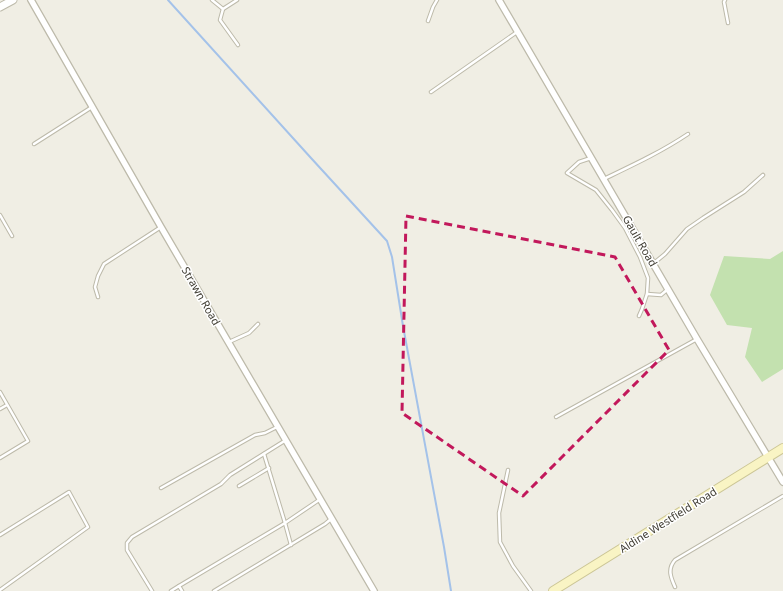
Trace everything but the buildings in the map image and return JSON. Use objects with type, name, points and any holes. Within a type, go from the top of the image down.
[{"type":"main road","name":"Aldine Westfield Road","points":[[553,591],[783,448]]},
{"type":"street","points":[[0,7],[13,0]]},
{"type":"street","name":"Strawn Road","points":[[31,0],[161,227],[374,591]]},
{"type":"street","name":"Gault Road","points":[[499,0],[697,339],[783,482]]},
{"type":"lane","points":[[212,0],[223,9]]},
{"type":"lane","points":[[237,0],[223,9],[220,20],[238,45]]},
{"type":"lane","points":[[428,20],[437,0]]},
{"type":"lane","points":[[725,0],[724,2],[728,23]]},
{"type":"lane","points":[[431,92],[517,32]]},
{"type":"lane","points":[[34,144],[92,107]]},
{"type":"lane","points":[[604,179],[648,158],[688,134]]},
{"type":"lane","points":[[591,158],[579,162],[567,173],[596,190],[625,228],[640,257],[648,278],[647,294],[639,316]]},
{"type":"lane","points":[[653,264],[665,254],[687,230],[744,192],[763,175]]},
{"type":"lane","points":[[0,215],[12,236]]},
{"type":"lane","points":[[98,296],[95,287],[98,276],[104,264],[161,227]]},
{"type":"lane","points":[[647,294],[661,295],[668,289]]},
{"type":"lane","points":[[229,342],[249,333],[258,324]]},
{"type":"lane","points":[[556,417],[697,339]]},
{"type":"lane","points":[[0,392],[28,441],[0,458]]},
{"type":"lane","points":[[0,409],[7,405]]},
{"type":"lane","points":[[161,488],[255,435],[265,434],[278,426]]},
{"type":"lane","points":[[152,591],[127,550],[127,543],[132,537],[221,484],[230,475],[286,440]]},
{"type":"lane","points":[[264,454],[285,523],[290,545]]},
{"type":"lane","points":[[239,486],[269,468]]},
{"type":"lane","points":[[508,470],[498,513],[500,542],[513,566],[530,591]]},
{"type":"lane","points":[[0,535],[70,492],[88,527],[0,590]]},
{"type":"lane","points":[[675,587],[670,570],[672,563],[675,560],[783,496]]},
{"type":"lane","points":[[171,591],[285,523],[321,499]]},
{"type":"lane","points":[[214,591],[332,519]]},
{"type":"lane","points":[[179,586],[182,591]]},
{"type":"highlighted area","points":[[406,216],[615,257],[669,350],[523,496],[402,413]]},
{"type":"green space","points":[[783,251],[783,369],[762,382],[745,357],[752,328],[727,325],[710,295],[724,256],[770,259]]},
{"type":"waterway","points":[[168,0],[387,241],[392,257],[451,591]]}]
